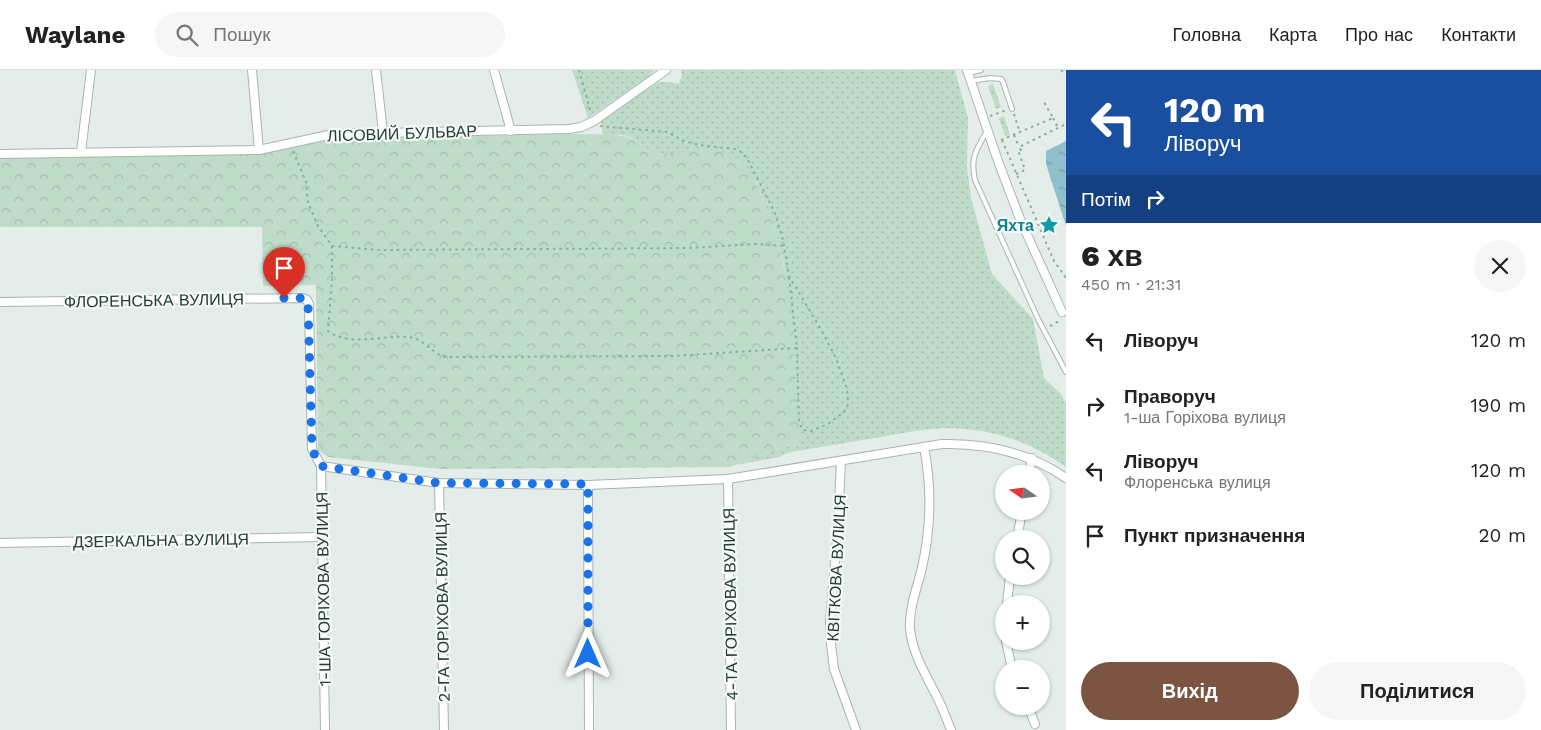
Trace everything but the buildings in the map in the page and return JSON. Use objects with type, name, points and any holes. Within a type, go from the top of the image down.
[{"type":"street","points":[[81,152],[92,70]]},
{"type":"street","points":[[252,70],[259,150]]},
{"type":"street","points":[[376,70],[383,132]]},
{"type":"street","points":[[494,70],[510,131]]},
{"type":"street","name":"ЛІСОВИЙ БУЛЬВАР","points":[[0,154],[259,150],[333,134],[569,129],[594,122],[666,70]]},
{"type":"street","points":[[968,75],[1020,219],[1062,312]]},
{"type":"street","name":"ФЛОРЕНСЬКА ВУЛИЦЯ","points":[[0,302],[303,298],[307,300]]},
{"type":"street","name":"1-ША ГОРІХОВА ВУЛИЦЯ","points":[[307,300],[312,449],[320,466],[325,730]]},
{"type":"street","points":[[320,466],[439,483],[588,484],[728,479],[942,444],[983,445],[1014,452],[1032,458],[1066,478]]},
{"type":"street","points":[[924,447],[929,472],[929,514],[926,543],[911,612],[910,627],[917,657],[951,730]]},
{"type":"street","points":[[1031,465],[1032,458]]},
{"type":"street","name":"КВІТКОВА ВУЛИЦЯ","points":[[841,462],[830,622],[831,644],[834,669],[856,730]]},
{"type":"street","name":"4-ТА ГОРІХОВА ВУЛИЦЯ","points":[[728,479],[731,730]]},
{"type":"street","name":"2-ГА ГОРІХОВА ВУЛИЦЯ","points":[[439,483],[444,730]]},
{"type":"street","points":[[588,484],[589,730]]},
{"type":"street","name":"ДЗЕРКАЛЬНА ВУЛИЦЯ","points":[[0,543],[322,538]]},
{"type":"street","points":[[1032,715],[1035,724]]},
{"type":"lane","points":[[968,75],[980,70]]},
{"type":"lane","points":[[968,75],[1001,79],[1012,108]]},
{"type":"lane","points":[[988,130],[974,155],[972,164],[975,180],[1038,319],[1066,372]]},
{"type":"path","points":[[579,70],[594,122],[604,127],[667,132],[684,141],[700,145],[735,148],[743,153],[750,162],[775,213],[784,246],[797,348],[799,423],[803,430],[811,431],[828,424],[844,412],[848,404],[846,389],[836,358],[789,276]]},
{"type":"path","points":[[1061,70],[1066,74]]},
{"type":"path","points":[[1044,102],[1058,128]]},
{"type":"path","points":[[983,118],[1012,108],[1020,133]]},
{"type":"path","points":[[992,144],[1053,118]]},
{"type":"path","points":[[1019,147],[1066,124]]},
{"type":"path","points":[[1014,135],[1022,152],[1019,153],[1025,170],[1016,174]]},
{"type":"path","points":[[1002,140],[1054,261],[1066,278]]},
{"type":"path","points":[[289,142],[306,182],[308,203],[318,226],[332,246],[332,278],[328,331],[334,335],[350,339],[409,337],[419,339],[436,354],[445,357],[673,356],[797,348]]},
{"type":"path","points":[[332,246],[378,250],[406,250],[688,248],[756,244],[784,246]]},
{"type":"path","points":[[1050,326],[1060,321]]},
{"type":"green space","points":[[572,70],[654,70],[648,77],[588,118]]},
{"type":"green space","points":[[681,70],[955,70],[968,118],[967,167],[971,198],[992,274],[1033,319],[1044,378],[1061,394],[1066,403],[1066,467],[1042,452],[1018,441],[992,433],[954,428],[902,433],[791,452],[779,457],[736,465],[796,442],[784,264],[774,227],[756,183],[746,166],[715,151],[656,154],[628,136],[603,135],[601,123],[602,118],[659,82],[679,84],[682,75]]},
{"type":"green space","points":[[993,84],[1001,107],[996,109],[988,86]]},
{"type":"green space","points":[[1004,116],[1010,135],[1005,136],[999,118]]},
{"type":"green space","points":[[569,134],[620,135],[636,141],[656,154],[698,151],[721,152],[731,154],[746,166],[755,181],[771,220],[786,280],[795,359],[799,438],[796,442],[730,467],[440,469],[328,457],[318,450],[316,285],[263,286],[262,227],[0,227],[0,157],[259,153],[328,139]]},
{"type":"water","points":[[1066,141],[1066,226],[1046,164],[1046,151]]},
{"type":"place","name":"Яхта","points":[[1049,225]]},
{"type":"route","points":[[284,298],[303,298],[307,300],[308,304],[312,449],[320,466],[439,483],[588,484],[588,654]]}]
